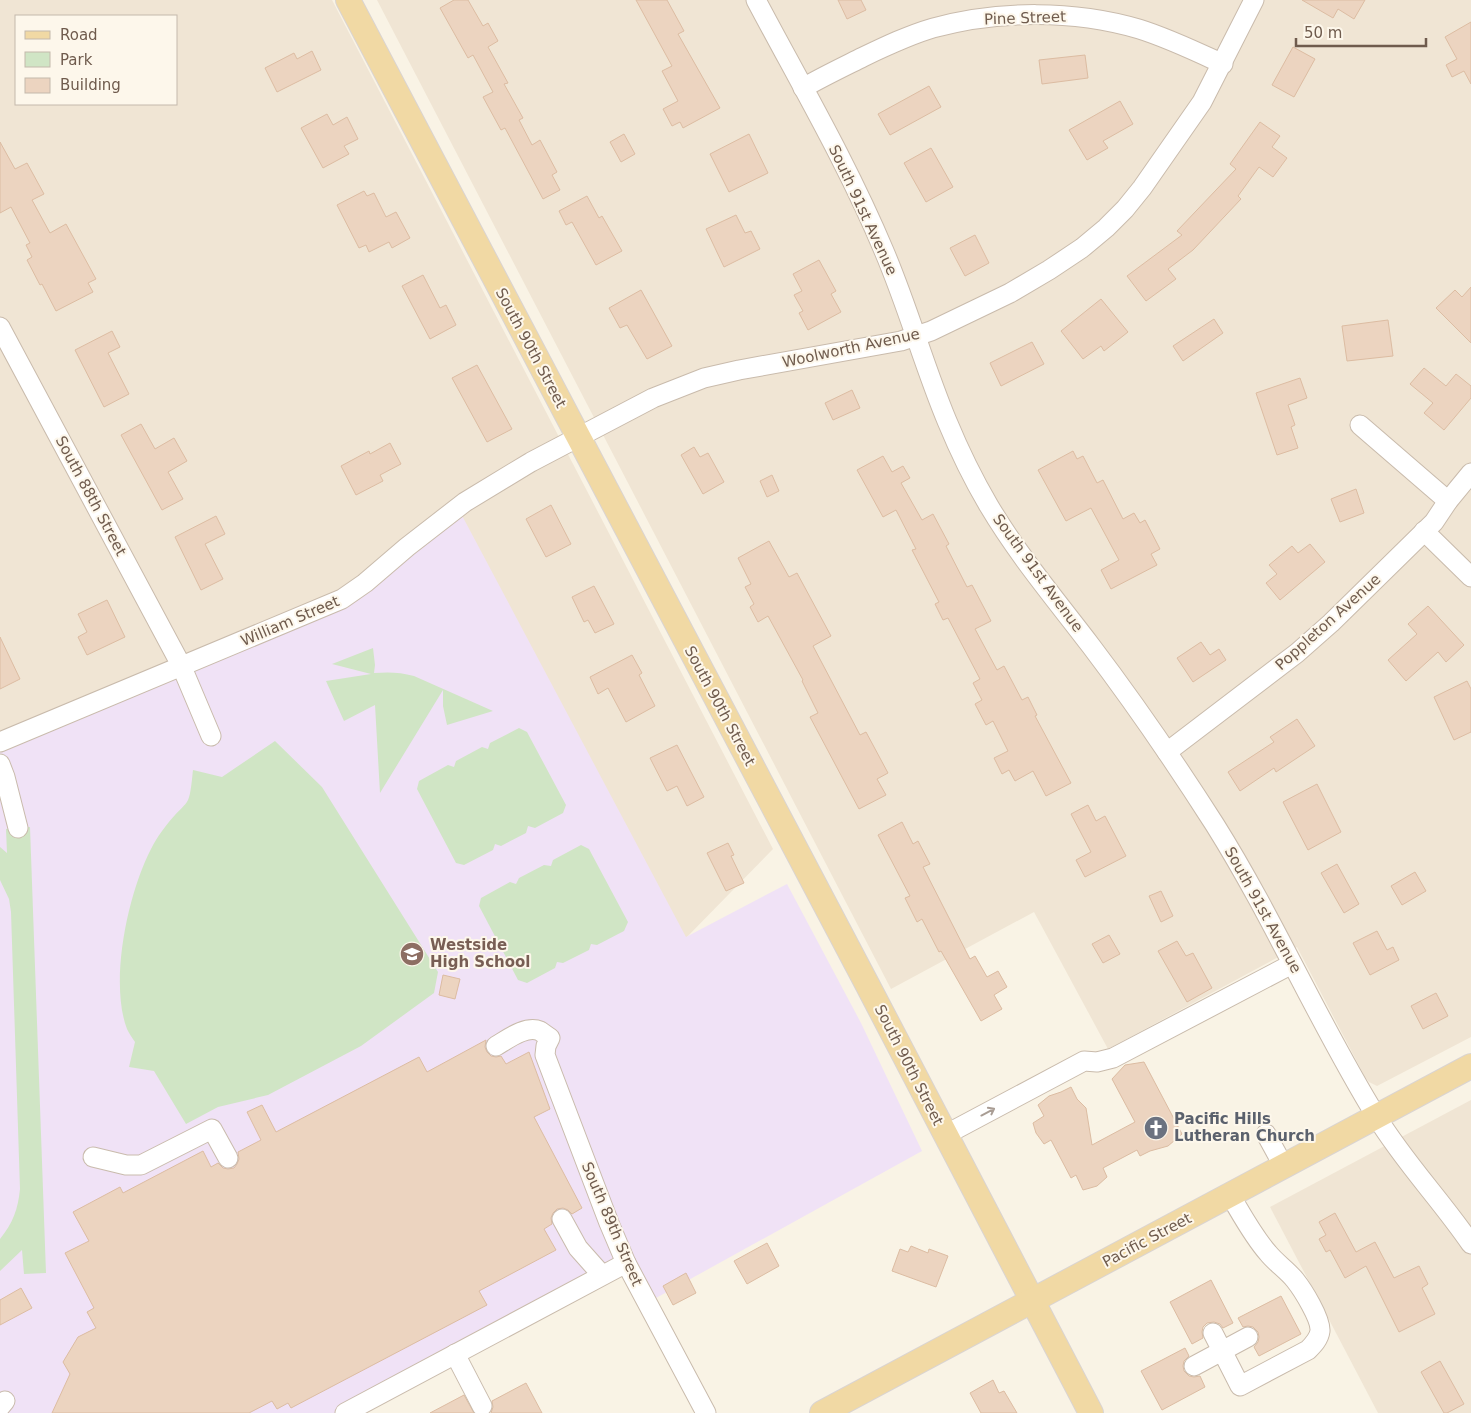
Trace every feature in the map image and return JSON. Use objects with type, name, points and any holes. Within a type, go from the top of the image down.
[{"type":"main road","name":"South 90th Street","points":[[348,0],[1091,1413]]},
{"type":"main road","name":"Pacific Street","points":[[822,1413],[1471,1066]]},
{"type":"street","name":"South 91st Avenue","points":[[756,0],[850,177],[878,237],[895,276],[947,421],[966,462],[990,506],[1015,545],[1115,678],[1215,825],[1238,862],[1377,1117],[1403,1156],[1471,1244]]},
{"type":"street","name":"Woolworth Avenue","points":[[578,437],[652,398],[704,378],[901,341],[931,331],[1010,293],[1049,270],[1082,248],[1106,228],[1142,188],[1172,148],[1202,102],[1254,0]]},
{"type":"street","name":"Pine Street","points":[[803,88],[901,39],[943,26],[1000,16],[1076,17],[1113,23],[1167,38],[1223,64]]},
{"type":"street","name":"South 88th Street","points":[[1,332],[181,666],[210,736]]},
{"type":"street","points":[[1360,425],[1448,501]]},
{"type":"street","name":"William Street","points":[[0,742],[342,599],[365,583],[407,547],[465,502],[531,462],[578,437]]},
{"type":"street","name":"Poppleton Avenue","points":[[1167,752],[1297,653],[1331,623],[1434,522],[1471,473]]},
{"type":"street","points":[[1424,530],[1471,578]]},
{"type":"street","points":[[0,764],[18,828]]},
{"type":"street","points":[[945,1134],[1084,1061],[1097,1062],[1113,1058],[1292,964]]},
{"type":"street","name":"South 89th Street","points":[[496,1046],[526,1030],[540,1031],[550,1038],[546,1046],[545,1055],[609,1223],[626,1263],[706,1413]]},
{"type":"street","points":[[93,1157],[126,1165],[141,1165],[212,1129],[228,1158]]},
{"type":"street","points":[[1266,1134],[1284,1167]]},
{"type":"street","points":[[1212,1334],[1240,1386],[1308,1350],[1314,1345],[1320,1332],[1317,1319],[1300,1287],[1267,1253],[1230,1196]]},
{"type":"street","points":[[562,1219],[578,1248],[602,1275]]},
{"type":"street","points":[[345,1413],[626,1263]]},
{"type":"street","points":[[1194,1366],[1248,1337]]},
{"type":"street","points":[[455,1354],[482,1406]]},
{"type":"shaded area","points":[[0,0],[332,0],[773,849],[686,938],[0,743]]},
{"type":"shaded area","points":[[377,0],[1471,0],[1471,1037],[1377,1086],[1369,1082],[1297,947],[1108,1049],[1034,912],[891,989]]},
{"type":"shaded area","name":"Westside High School","points":[[458,508],[686,937],[787,884],[861,1023],[922,1151],[656,1298],[626,1263],[345,1413],[0,1413],[0,742],[302,617]]},
{"type":"shaded area","points":[[1471,1100],[1471,1413],[1378,1413],[1270,1207]]},
{"type":"green space","points":[[373,648],[374,673],[414,676],[493,711],[447,725],[443,706],[443,690],[380,793],[375,705],[344,721],[326,681],[371,674],[332,664]]},
{"type":"green space","points":[[519,728],[527,732],[566,805],[563,813],[535,828],[528,826],[526,833],[501,846],[495,844],[493,850],[464,865],[456,863],[417,789],[419,781],[448,765],[454,767],[456,761],[482,747],[488,749],[490,743]]},
{"type":"green space","points":[[275,741],[322,787],[438,972],[434,993],[361,1046],[268,1095],[218,1107],[186,1124],[154,1071],[129,1067],[135,1042],[127,1029],[122,1010],[120,987],[124,938],[129,913],[135,889],[151,849],[165,827],[188,800],[193,770],[222,777]]},
{"type":"green space","points":[[30,827],[46,1273],[24,1274],[22,1250],[0,1271],[0,1239],[14,1216],[20,1189],[11,912],[9,899],[0,880],[0,847],[7,853],[6,829]]},
{"type":"green space","points":[[581,845],[589,849],[628,922],[624,931],[597,945],[591,944],[589,950],[563,963],[557,962],[555,968],[527,983],[518,980],[479,906],[481,898],[510,882],[516,884],[519,878],[544,865],[551,866],[553,860]]},
{"type":"building","points":[[454,0],[468,0],[483,26],[488,23],[498,41],[488,47],[508,83],[504,84],[523,118],[519,120],[532,145],[540,140],[557,172],[552,175],[560,190],[543,199],[505,128],[501,130],[483,97],[493,92],[473,55],[468,58],[440,8]]},
{"type":"building","points":[[636,0],[667,0],[684,31],[678,34],[720,108],[683,128],[680,122],[672,126],[663,109],[678,101],[662,71],[672,66]]},
{"type":"building","points":[[838,0],[861,0],[866,10],[847,19]]},
{"type":"building","points":[[1302,0],[1365,0],[1354,19],[1338,9],[1333,18]]},
{"type":"building","points":[[1471,22],[1471,84],[1464,71],[1452,77],[1446,65],[1457,59],[1445,37]]},
{"type":"building","points":[[1293,47],[1315,59],[1294,97],[1272,85]]},
{"type":"building","points":[[312,51],[321,70],[277,92],[265,68],[294,53],[297,59]]},
{"type":"building","points":[[1085,55],[1088,78],[1042,84],[1039,60]]},
{"type":"building","points":[[929,86],[941,107],[890,135],[878,114]]},
{"type":"building","points":[[1120,101],[1133,124],[1103,141],[1108,148],[1087,160],[1069,130]]},
{"type":"building","points":[[327,114],[333,125],[347,117],[358,139],[344,146],[349,154],[323,168],[301,128]]},
{"type":"building","points":[[1260,122],[1280,136],[1272,147],[1287,158],[1273,177],[1259,167],[1238,196],[1241,199],[1193,250],[1168,269],[1176,279],[1146,301],[1127,276],[1182,235],[1177,231],[1236,169],[1230,164]]},
{"type":"building","points":[[624,134],[635,154],[621,162],[610,142]]},
{"type":"building","points":[[749,134],[768,173],[729,192],[710,154]]},
{"type":"building","points":[[0,142],[15,169],[27,163],[44,194],[32,200],[50,233],[66,224],[96,279],[88,283],[93,292],[56,311],[27,260],[32,257],[26,245],[30,243],[11,207],[0,213]]},
{"type":"building","points":[[931,148],[953,187],[926,202],[904,163]]},
{"type":"building","points":[[364,191],[367,196],[374,193],[386,217],[396,212],[410,238],[392,248],[389,242],[369,252],[366,245],[359,248],[337,205]]},
{"type":"building","points":[[587,196],[599,218],[602,216],[622,251],[596,265],[572,222],[566,225],[559,211]]},
{"type":"building","points":[[736,215],[745,233],[751,231],[760,249],[724,267],[706,229]]},
{"type":"building","points":[[975,235],[989,263],[965,276],[950,248]]},
{"type":"building","points":[[819,260],[836,291],[831,294],[841,312],[808,330],[799,313],[803,311],[794,295],[802,291],[793,274]]},
{"type":"building","points":[[423,275],[440,308],[446,305],[456,325],[430,339],[402,286]]},
{"type":"building","points":[[1471,287],[1471,343],[1436,308],[1455,290],[1462,297]]},
{"type":"building","points":[[641,290],[672,346],[647,359],[627,325],[620,328],[609,308]]},
{"type":"building","points":[[1101,299],[1128,332],[1104,351],[1101,346],[1083,359],[1061,331]]},
{"type":"building","points":[[1214,319],[1223,333],[1183,361],[1173,346]]},
{"type":"building","points":[[1388,320],[1393,356],[1347,361],[1342,326]]},
{"type":"building","points":[[112,331],[120,347],[108,353],[129,394],[104,407],[75,350]]},
{"type":"building","points":[[1032,342],[1044,364],[1001,386],[990,363]]},
{"type":"building","points":[[477,365],[512,429],[487,442],[452,378]]},
{"type":"building","points":[[1424,368],[1446,386],[1456,374],[1471,386],[1471,398],[1444,430],[1424,413],[1433,403],[1410,384]]},
{"type":"building","points":[[1300,378],[1307,398],[1288,405],[1295,425],[1291,427],[1298,448],[1277,455],[1256,393]]},
{"type":"building","points":[[852,390],[860,408],[833,420],[825,403]]},
{"type":"building","points":[[141,424],[155,449],[174,438],[187,461],[168,472],[183,499],[162,510],[121,435]]},
{"type":"building","points":[[390,443],[401,464],[380,475],[383,481],[356,495],[341,466],[369,451],[370,454]]},
{"type":"building","points":[[694,447],[700,457],[708,453],[724,482],[703,494],[681,455]]},
{"type":"building","points":[[1073,451],[1077,459],[1083,456],[1097,483],[1103,480],[1123,519],[1134,513],[1140,523],[1145,520],[1160,549],[1151,554],[1157,565],[1111,589],[1101,570],[1119,560],[1091,508],[1066,521],[1038,470]]},
{"type":"building","points":[[883,456],[892,472],[903,466],[910,478],[901,483],[922,520],[933,514],[949,544],[946,546],[967,587],[972,585],[991,621],[975,629],[997,670],[1004,666],[1022,700],[1028,697],[1037,715],[1035,716],[1071,783],[1046,796],[1033,771],[1015,781],[1009,770],[1002,774],[994,758],[1008,751],[993,721],[986,725],[975,704],[982,700],[973,683],[980,679],[948,618],[943,620],[935,604],[939,602],[912,550],[916,549],[896,510],[883,517],[857,470]]},
{"type":"building","points":[[772,475],[779,491],[767,497],[760,481]]},
{"type":"building","points":[[1356,489],[1364,513],[1340,522],[1331,499]]},
{"type":"building","points":[[551,505],[571,544],[546,557],[526,519]]},
{"type":"building","points":[[216,516],[225,534],[205,544],[223,579],[201,590],[175,537]]},
{"type":"building","points":[[769,541],[789,577],[797,573],[831,636],[813,646],[860,735],[866,732],[888,773],[877,779],[886,795],[859,809],[810,717],[818,713],[803,680],[768,616],[758,622],[750,607],[754,604],[745,587],[751,584],[738,558]]},
{"type":"building","points":[[1310,544],[1325,562],[1280,600],[1266,583],[1277,574],[1269,565],[1292,546],[1298,553]]},
{"type":"building","points":[[594,586],[614,624],[595,633],[588,620],[584,622],[572,597]]},
{"type":"building","points":[[107,600],[125,637],[87,655],[78,637],[87,632],[78,614]]},
{"type":"building","points":[[1428,606],[1464,645],[1446,662],[1438,652],[1406,681],[1388,660],[1417,634],[1408,624]]},
{"type":"building","points":[[0,637],[20,679],[0,689]]},
{"type":"building","points":[[1201,642],[1210,655],[1219,649],[1226,660],[1193,682],[1177,658]]},
{"type":"building","points":[[632,655],[642,673],[639,675],[655,706],[626,722],[608,688],[598,694],[590,677]]},
{"type":"building","points":[[1467,681],[1471,689],[1471,732],[1454,740],[1434,697]]},
{"type":"building","points":[[1297,719],[1315,746],[1276,772],[1274,768],[1240,791],[1228,772],[1274,742],[1270,737]]},
{"type":"building","points":[[677,745],[704,797],[687,806],[677,786],[667,791],[650,758]]},
{"type":"building","points":[[1317,784],[1341,832],[1308,850],[1283,802]]},
{"type":"building","points":[[1088,805],[1096,821],[1105,816],[1126,856],[1085,877],[1076,860],[1091,852],[1071,814]]},
{"type":"building","points":[[902,822],[913,844],[918,841],[930,864],[923,867],[970,959],[975,956],[987,977],[998,971],[1007,987],[994,995],[1002,1009],[981,1021],[941,951],[939,952],[922,919],[917,922],[905,898],[910,896],[878,835]]},
{"type":"building","points":[[728,843],[734,855],[731,856],[744,883],[726,891],[707,853]]},
{"type":"building","points":[[1337,864],[1359,904],[1344,913],[1321,873]]},
{"type":"building","points":[[1415,872],[1426,891],[1402,905],[1391,886]]},
{"type":"building","points":[[1161,891],[1173,916],[1161,922],[1149,896]]},
{"type":"building","points":[[1377,931],[1387,950],[1393,947],[1399,960],[1370,975],[1353,943]]},
{"type":"building","points":[[1109,935],[1120,954],[1103,963],[1092,944]]},
{"type":"building","points":[[1177,941],[1186,956],[1193,953],[1212,988],[1187,1002],[1158,951]]},
{"type":"building","points":[[443,975],[460,979],[455,999],[439,995]]},
{"type":"building","points":[[1436,993],[1448,1016],[1423,1029],[1411,1006]]},
{"type":"building","points":[[486,1040],[485,1047],[487,1052],[491,1056],[501,1056],[506,1064],[529,1052],[550,1109],[534,1117],[582,1208],[572,1214],[563,1208],[557,1209],[553,1213],[551,1218],[552,1224],[544,1229],[556,1250],[479,1291],[487,1305],[291,1408],[288,1403],[277,1409],[272,1401],[249,1413],[52,1413],[70,1374],[63,1362],[78,1337],[96,1328],[87,1312],[94,1308],[65,1253],[89,1241],[73,1212],[120,1187],[123,1193],[203,1151],[211,1167],[218,1163],[223,1168],[234,1168],[239,1159],[238,1152],[261,1140],[247,1112],[262,1105],[276,1132],[419,1057],[427,1072]]},
{"type":"building","name":"Pacific Hills Lutheran Church","points":[[1144,1062],[1182,1134],[1168,1146],[1140,1156],[1137,1150],[1103,1168],[1107,1177],[1097,1186],[1083,1190],[1076,1175],[1071,1178],[1051,1140],[1044,1144],[1036,1133],[1033,1123],[1044,1116],[1038,1105],[1049,1096],[1071,1087],[1077,1099],[1086,1108],[1092,1145],[1135,1122],[1112,1079],[1125,1065]]},
{"type":"building","points":[[1335,1213],[1356,1252],[1375,1242],[1394,1278],[1419,1266],[1428,1284],[1422,1288],[1435,1314],[1399,1332],[1366,1266],[1345,1278],[1330,1250],[1326,1252],[1319,1239],[1326,1235],[1319,1222]]},
{"type":"building","points":[[767,1243],[779,1266],[747,1284],[734,1261]]},
{"type":"building","points":[[911,1246],[928,1253],[929,1249],[948,1256],[936,1287],[892,1271],[900,1249],[908,1252]]},
{"type":"building","points":[[686,1273],[696,1293],[673,1305],[663,1286]]},
{"type":"building","points":[[1211,1280],[1233,1323],[1223,1328],[1220,1324],[1214,1322],[1207,1323],[1203,1327],[1203,1338],[1192,1344],[1170,1302]]},
{"type":"building","points":[[21,1288],[32,1308],[0,1325],[0,1300]]},
{"type":"building","points":[[1281,1296],[1301,1334],[1259,1356],[1254,1347],[1258,1342],[1258,1332],[1253,1327],[1243,1327],[1238,1318]]},
{"type":"building","points":[[1185,1348],[1189,1356],[1184,1361],[1184,1371],[1189,1376],[1200,1376],[1205,1387],[1162,1410],[1141,1371]]},
{"type":"building","points":[[1440,1361],[1464,1404],[1447,1413],[1444,1413],[1421,1372]]},
{"type":"building","points":[[993,1380],[999,1393],[1004,1391],[1017,1413],[981,1413],[970,1393]]},
{"type":"building","points":[[526,1383],[542,1413],[491,1413],[492,1401]]},
{"type":"building","points":[[464,1395],[474,1413],[430,1413]]},
{"type":"place","name":"Westside High School","points":[[412,954]]},
{"type":"place","name":"Pacific Hills Lutheran Church","points":[[1156,1128]]}]
